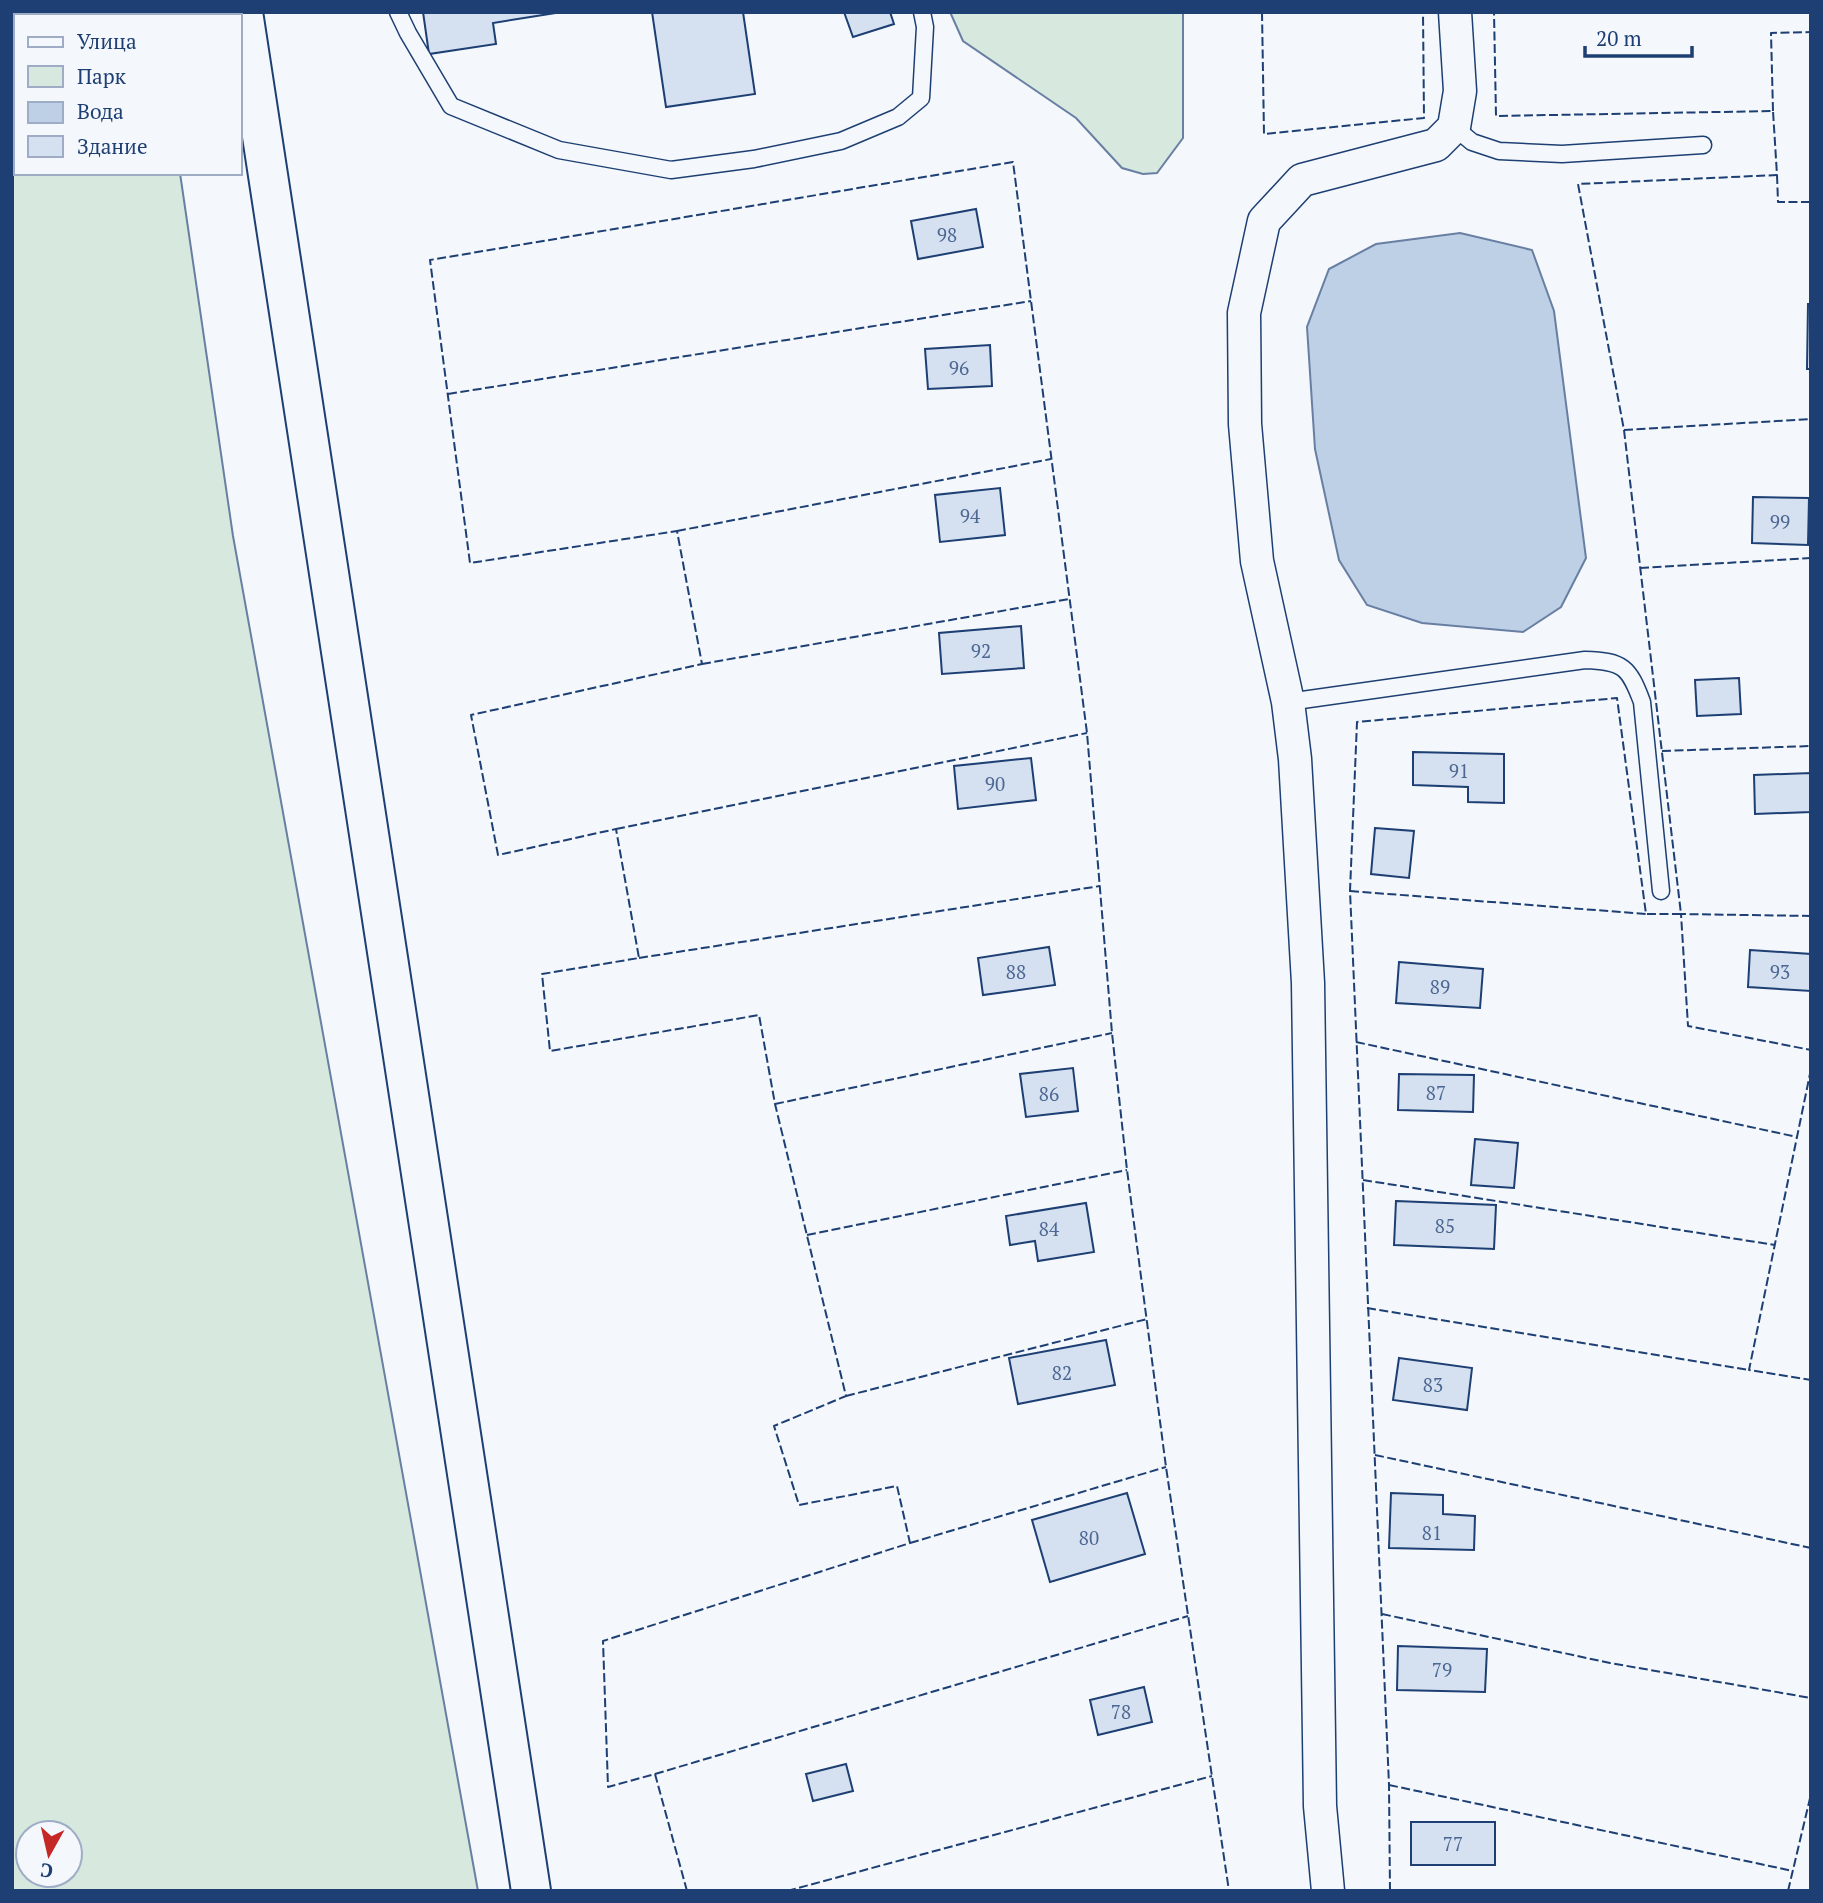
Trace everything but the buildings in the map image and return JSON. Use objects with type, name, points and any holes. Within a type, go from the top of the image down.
[{"type":"street","points":[[243,12],[531,1891]]},
{"type":"street","points":[[1328,1891],[1320,1807],[1308,983],[1295,758],[1288,702],[1258,561],[1245,424],[1244,313],[1264,221],[1302,180],[1436,145],[1454,127],[1460,91],[1455,12]]},
{"type":"lane","points":[[398,12],[451,106],[559,150],[671,170],[754,159],[841,141],[898,117],[921,98],[925,27],[922,12]]},
{"type":"lane","points":[[1454,127],[1472,142],[1499,151],[1562,154],[1703,145]]},
{"type":"lane","points":[[1288,702],[1585,660],[1612,660],[1632,676],[1642,702],[1661,891]]},
{"type":"green space","points":[[12,12],[149,12],[14,14],[14,175],[180,175],[233,536],[478,1891],[12,1891]]},
{"type":"green space","points":[[950,12],[1183,12],[1183,138],[1157,173],[1143,174],[1122,168],[1076,118],[963,41]]},
{"type":"water","points":[[1460,233],[1532,250],[1554,311],[1586,558],[1561,607],[1523,632],[1422,623],[1367,605],[1339,560],[1315,449],[1307,327],[1329,269],[1376,244]]},
{"type":"fence","points":[[1262,12],[1264,134],[1424,118],[1423,12]]},
{"type":"fence","points":[[1390,1891],[1389,1785],[1350,891],[1357,722],[1617,698],[1646,914],[1681,914],[1624,430],[1578,184],[1777,175],[1773,111],[1496,116],[1494,12]]},
{"type":"fence","points":[[1773,111],[1771,33],[1811,32]]},
{"type":"fence","points":[[687,1891],[655,1774],[608,1787],[603,1641],[910,1543],[897,1486],[799,1505],[774,1426],[846,1396],[775,1104],[759,1015],[550,1051],[542,974],[639,958],[616,829],[498,855],[471,715],[702,664],[677,531],[470,563],[430,260],[1013,162],[1087,733],[1112,1033],[1127,1170],[1166,1467],[1229,1891]]},
{"type":"fence","points":[[1777,175],[1778,202],[1811,202]]},
{"type":"fence","points":[[448,394],[1031,301]]},
{"type":"fence","points":[[1624,430],[1811,419]]},
{"type":"fence","points":[[677,531],[1051,459]]},
{"type":"fence","points":[[1640,568],[1811,558]]},
{"type":"fence","points":[[702,664],[1069,599]]},
{"type":"fence","points":[[616,829],[1087,733]]},
{"type":"fence","points":[[1662,751],[1811,746]]},
{"type":"fence","points":[[639,958],[1100,886]]},
{"type":"fence","points":[[1350,891],[1646,914]]},
{"type":"fence","points":[[1811,916],[1681,914],[1688,1026],[1811,1050]]},
{"type":"fence","points":[[775,1104],[1112,1033]]},
{"type":"fence","points":[[1356,1042],[1797,1137]]},
{"type":"fence","points":[[1811,1069],[1749,1370],[1811,1380]]},
{"type":"fence","points":[[807,1235],[1127,1170]]},
{"type":"fence","points":[[1363,1180],[1775,1245]]},
{"type":"fence","points":[[1367,1308],[1749,1370]]},
{"type":"fence","points":[[846,1396],[1147,1319]]},
{"type":"fence","points":[[1375,1455],[1811,1548]]},
{"type":"fence","points":[[910,1543],[1166,1467]]},
{"type":"fence","points":[[1382,1614],[1610,1663],[1811,1698]]},
{"type":"fence","points":[[655,1774],[1188,1616]]},
{"type":"fence","points":[[787,1891],[1212,1776]]},
{"type":"fence","points":[[1389,1785],[1793,1871]]},
{"type":"fence","points":[[1788,1891],[1811,1794]]}]
